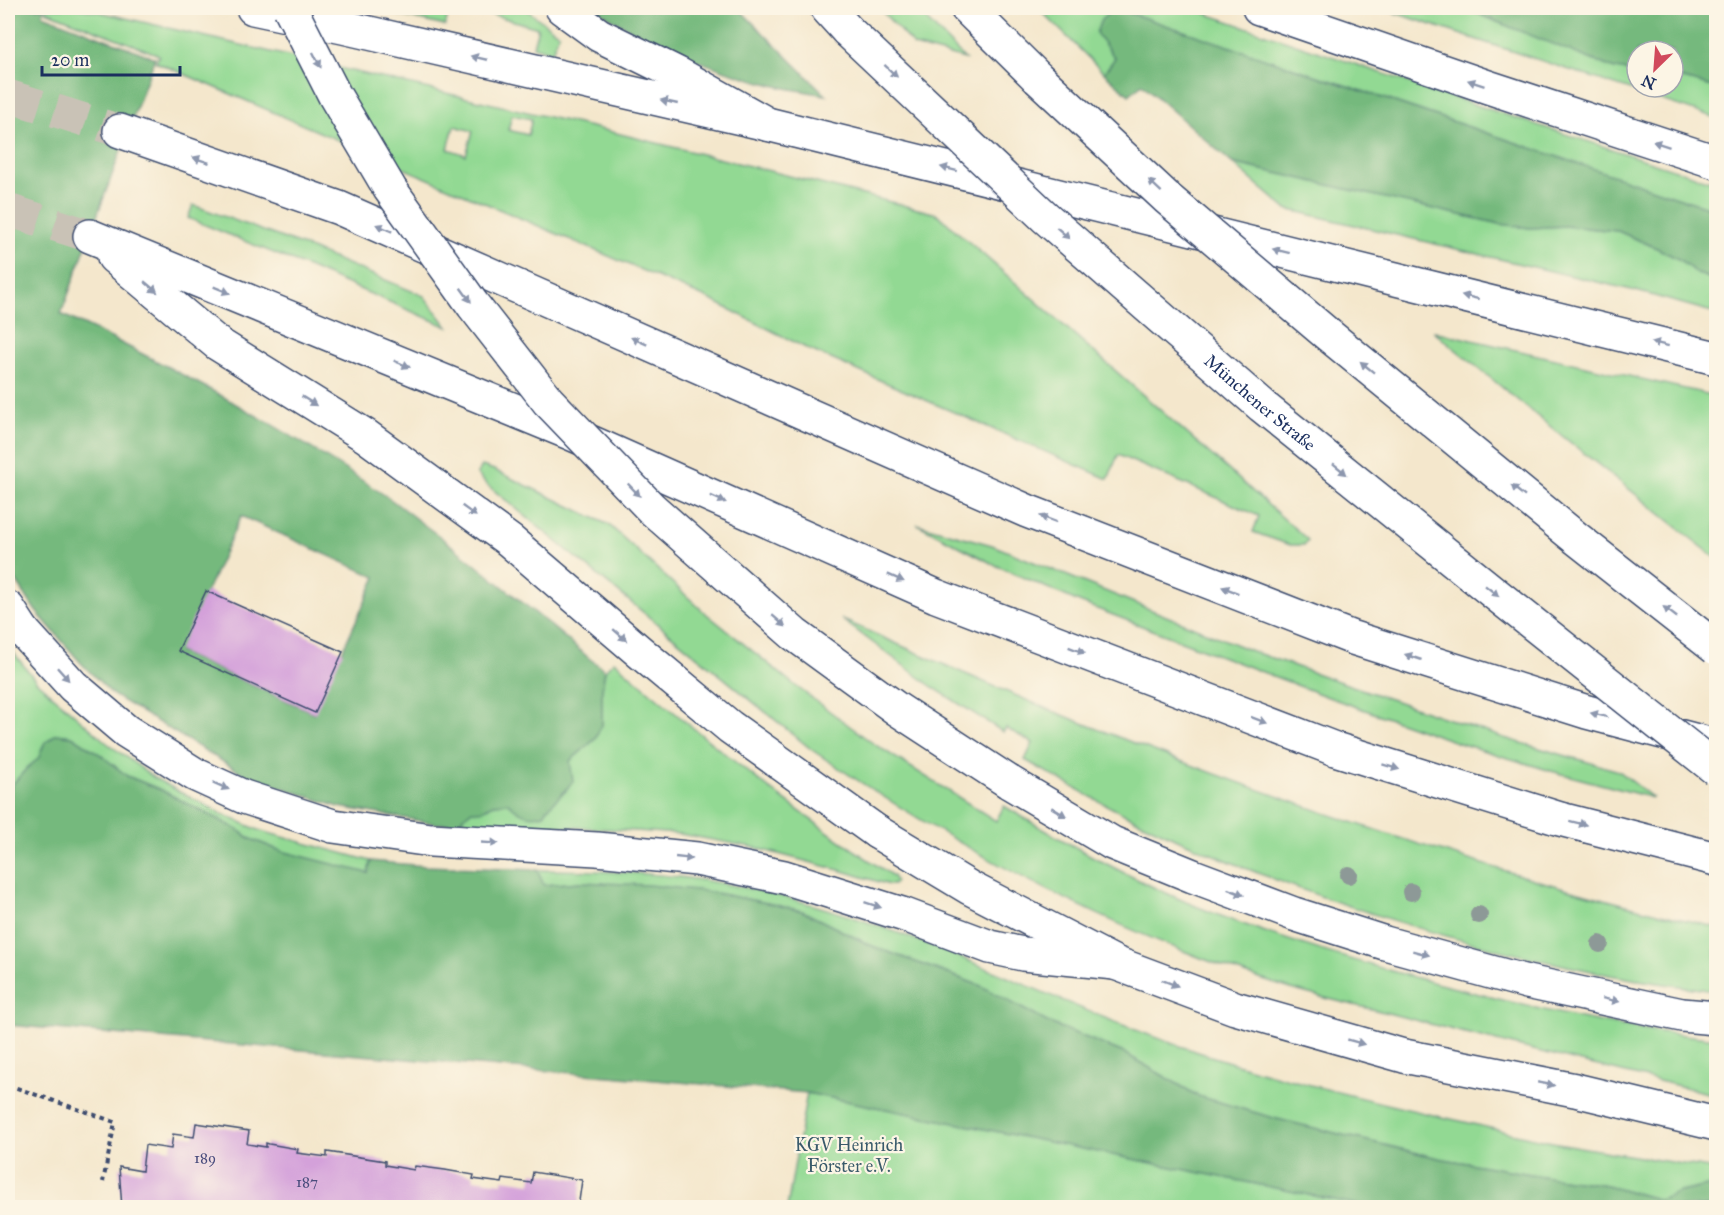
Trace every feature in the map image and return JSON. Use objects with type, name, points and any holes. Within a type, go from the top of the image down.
[{"type":"highway","points":[[253,8],[767,124],[1716,358]]},
{"type":"highway","points":[[290,8],[335,96],[390,189],[473,305],[548,401],[651,508],[794,634],[897,710],[1009,782],[1112,843],[1294,914],[1385,943],[1527,982],[1682,1015],[1716,1018]]},
{"type":"highway","points":[[562,8],[600,35],[678,74],[767,124]]},
{"type":"highway","points":[[967,8],[1038,78],[1168,199],[1326,333],[1575,538],[1716,648]]},
{"type":"highway","points":[[1259,8],[1716,162]]},
{"type":"highway","name":"Münchener Straße","points":[[838,19],[1045,217],[1262,406],[1716,769]]},
{"type":"highway","points":[[120,131],[339,208],[1027,511],[1353,638],[1587,712],[1716,746]]},
{"type":"highway","points":[[1716,859],[1560,819],[1324,745],[936,596],[570,433],[90,236],[218,344],[366,436],[510,541],[730,727],[877,832],[970,888],[1115,963],[1236,1008],[1404,1056],[1575,1090],[1716,1124]]},
{"type":"highway","points":[[15,620],[73,686],[126,731],[146,744],[195,775],[244,797],[333,826],[431,840],[597,849],[697,859],[784,877],[905,915],[990,947],[1023,954],[1115,963]]},
{"type":"path","points":[[8,1085],[115,1122],[103,1182]]},
{"type":"green space","points":[[8,8],[44,8],[43,15],[155,58],[61,314],[144,354],[266,421],[383,494],[438,535],[605,670],[602,689],[602,725],[594,740],[570,761],[573,781],[544,814],[529,815],[520,812],[508,803],[493,804],[481,811],[472,810],[462,818],[463,824],[438,824],[339,807],[245,775],[113,695],[81,663],[35,610],[8,568]],"holes":[[[241,516],[376,577],[314,713],[179,652]]]},
{"type":"green space","points":[[47,8],[76,8],[100,12],[604,130],[937,214],[1308,540],[1304,545],[1290,545],[1253,532],[1259,516],[1118,455],[1108,479],[808,349],[711,300],[156,62],[159,55],[46,11]],"holes":[[[512,115],[532,119],[528,135],[508,130]],[[454,126],[473,131],[466,155],[448,149]]]},
{"type":"green space","points":[[368,8],[434,9],[450,8],[445,26]]},
{"type":"green space","points":[[469,8],[524,8],[559,34],[552,52],[533,46],[538,28]]},
{"type":"green space","points":[[594,8],[738,8],[826,95],[776,86],[705,64],[636,33]]},
{"type":"green space","points":[[879,8],[915,8],[965,59],[914,46]]},
{"type":"green space","points":[[1038,8],[1115,8],[1115,59],[1104,73]]},
{"type":"green space","points":[[1115,8],[1192,8],[1473,104],[1716,183],[1716,210]]},
{"type":"green space","points":[[1115,8],[1716,210],[1716,281],[1696,273],[1680,260],[1659,249],[1618,231],[1565,226],[1530,228],[1500,224],[1232,163],[1142,84],[1129,95],[1104,73],[1115,58],[1096,33],[1101,20]]},
{"type":"green space","points":[[1380,8],[1468,8],[1615,69],[1625,70],[1625,88]]},
{"type":"green space","points":[[1468,8],[1716,8],[1716,88],[1685,79],[1685,39],[1625,39],[1625,70],[1615,69]]},
{"type":"green space","points":[[1685,79],[1716,88],[1716,118],[1658,99],[1685,99]]},
{"type":"green space","points":[[1232,163],[1500,224],[1530,228],[1565,226],[1618,231],[1659,249],[1680,260],[1696,273],[1716,281],[1716,313],[1636,291],[1286,209]]},
{"type":"green space","points":[[193,205],[304,246],[424,296],[448,327],[188,218]]},
{"type":"green space","points":[[1433,331],[1716,396],[1716,558],[1537,416]]},
{"type":"green space","points":[[482,466],[609,525],[703,611],[797,687],[874,744],[996,821],[1004,806],[1051,834],[1148,885],[1231,920],[1331,954],[1560,1014],[1716,1039],[1716,1095],[1288,988],[1141,934],[1044,888],[903,809],[812,750],[486,484],[477,474]]},
{"type":"green space","points":[[917,524],[992,545],[1257,653],[1504,738],[1619,771],[1653,798],[1462,744],[1328,697],[1079,602],[993,564]]},
{"type":"green space","points":[[841,619],[1059,713],[1311,808],[1423,846],[1536,880],[1716,927],[1716,991],[1600,973],[1479,945],[1359,909],[1242,867],[1115,809],[1025,760],[1033,743],[1006,728],[1003,732],[931,686]]},
{"type":"green space","points":[[8,646],[37,682],[107,743],[156,779],[224,815],[261,831],[371,861],[368,874],[281,851],[251,839],[233,827],[161,790],[127,776],[72,736],[56,734],[44,744],[39,759],[27,768],[12,785],[8,794]]},
{"type":"green space","points":[[614,661],[750,773],[856,852],[893,876],[896,882],[889,885],[752,847],[680,834],[592,828],[463,824],[462,818],[472,810],[482,810],[501,803],[520,806],[544,814],[550,803],[566,791],[570,761],[594,740],[602,725],[602,689],[605,670]]},
{"type":"green space","points":[[56,734],[72,736],[127,776],[161,790],[233,827],[251,839],[281,851],[368,873],[371,861],[425,866],[537,870],[544,885],[580,882],[649,885],[705,891],[802,911],[872,946],[981,986],[1047,1022],[1124,1053],[1198,1096],[1277,1119],[1438,1158],[1607,1185],[1660,1200],[1680,1192],[1712,1185],[1716,1186],[1716,1207],[1369,1207],[807,1093],[8,1025],[8,794],[12,785],[38,759],[44,744]]},
{"type":"green space","points":[[537,870],[620,872],[682,877],[789,898],[928,944],[1101,1017],[1219,1059],[1340,1093],[1532,1138],[1716,1169],[1716,1186],[1680,1192],[1660,1200],[1607,1185],[1438,1158],[1277,1119],[1198,1096],[1124,1053],[1047,1022],[981,986],[872,946],[802,911],[705,891],[581,882],[543,885]]},
{"type":"green space","name":"KGV Heinrich Förster e.V.","points":[[807,1093],[1369,1207],[787,1208]]},
{"type":"building","points":[[206,591],[343,652],[315,713],[178,651]]},
{"type":"building","points":[[196,1123],[249,1131],[247,1144],[266,1147],[266,1143],[298,1149],[297,1153],[327,1157],[327,1152],[385,1161],[385,1165],[414,1170],[415,1166],[445,1170],[474,1175],[473,1179],[502,1183],[503,1179],[531,1183],[533,1172],[582,1180],[578,1208],[122,1208],[119,1167],[142,1171],[145,1145],[171,1149],[173,1134],[194,1137]]},
{"type":"tunnel","points":[[8,96],[120,131]]},
{"type":"tunnel","points":[[8,210],[90,236]]}]
